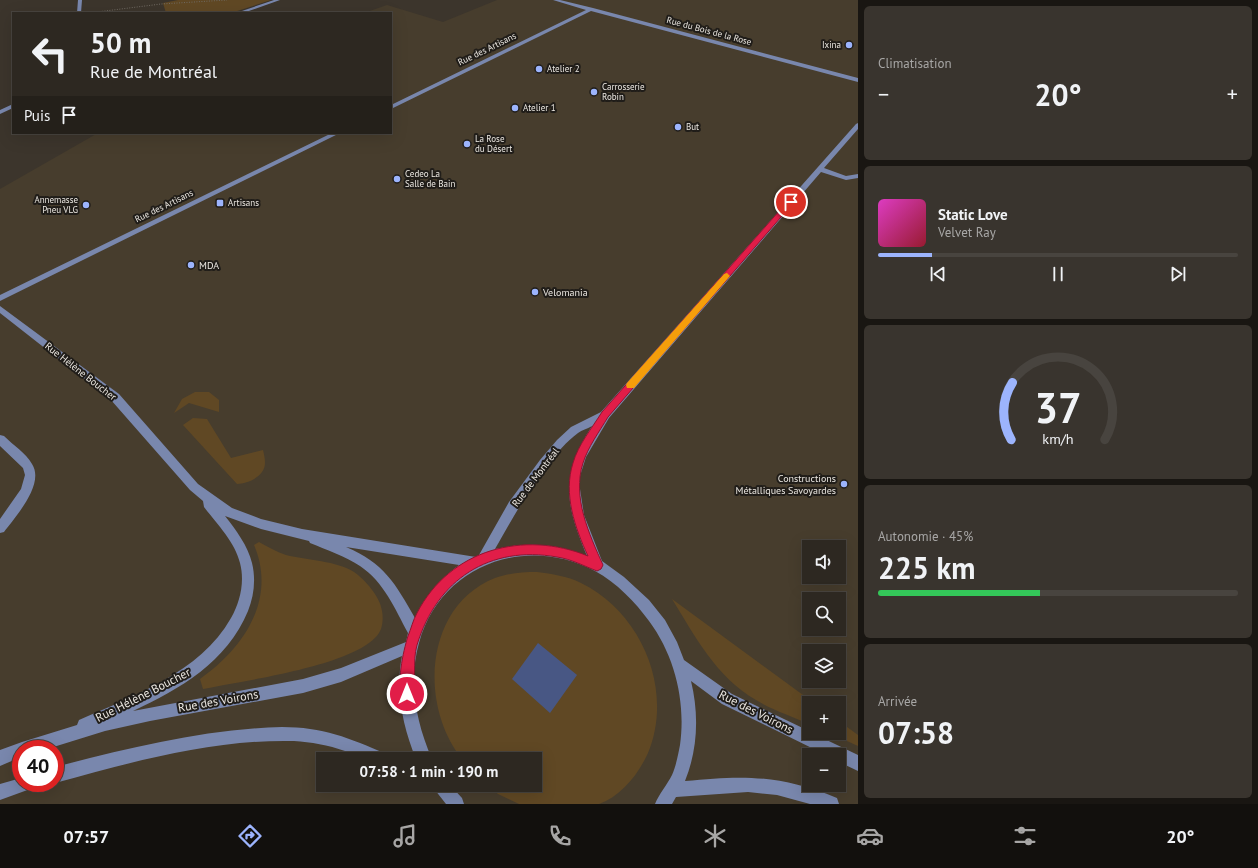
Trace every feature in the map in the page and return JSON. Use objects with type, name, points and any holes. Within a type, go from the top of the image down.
[{"type":"street","points":[[79,12],[80,0]]},
{"type":"street","points":[[240,12],[259,4],[278,0]]},
{"type":"street","name":"Rue du Bois de la Rose","points":[[555,0],[858,80]]},
{"type":"street","name":"Rue des Artisans","points":[[392,107],[591,9]]},
{"type":"street","points":[[0,112],[12,106]]},
{"type":"street","name":"Rue de Montréal","points":[[597,565],[578,515],[574,482],[578,462],[605,415],[858,125]]},
{"type":"street","name":"Rue des Artisans","points":[[0,298],[335,134]]},
{"type":"street","points":[[820,169],[846,178],[858,176]]},
{"type":"street","name":"Rue Hélène Boucher","points":[[0,309],[116,397],[202,495],[237,542],[246,563],[248,585],[244,605],[225,640],[210,656],[182,676],[142,698],[57,738]]},
{"type":"street","name":"Rue de Montréal","points":[[480,560],[513,506],[544,463],[561,443],[575,430],[605,415]]},
{"type":"street","points":[[0,439],[29,467],[31,477],[28,487],[0,528]]},
{"type":"street","name":"Rue Hélène Boucher","points":[[202,495],[218,506],[244,519],[302,534],[480,560]]},
{"type":"street","name":"Rue Hélène Boucher","points":[[302,534],[358,559],[376,571],[391,590],[415,632]]},
{"type":"street","points":[[422,752],[412,725],[408,705],[407,672],[415,632],[421,617],[439,590],[462,569],[480,560],[502,552],[540,549],[558,552],[578,557],[597,565],[622,583],[646,606],[665,634],[680,665],[686,686],[689,707],[689,729],[681,771],[663,804]]},
{"type":"street","name":"Rue des Voirons","points":[[51,740],[150,714],[303,686],[340,675],[411,646]]},
{"type":"street","name":"Rue des Voirons","points":[[680,665],[727,699],[858,763]]},
{"type":"street","points":[[64,773],[149,751],[216,740],[267,734],[308,735],[336,740],[364,752]]},
{"type":"street","name":"Rue des Voirons","points":[[0,758],[12,753]]},
{"type":"street","points":[[672,790],[724,785],[760,785],[776,787],[831,804]]},
{"type":"street","points":[[0,792],[12,788]]},
{"type":"street","points":[[446,792],[456,804]]},
{"type":"path","points":[[91,12],[161,4],[227,0]]},
{"type":"shaded area","points":[[178,0],[271,0],[234,12],[166,12],[163,3]]},
{"type":"shaded area","points":[[497,0],[858,0],[858,804],[0,804],[0,189],[96,134],[392,134],[392,12],[367,12],[387,5],[443,22]]},
{"type":"shaded area","points":[[195,392],[209,392],[219,400],[219,412],[189,403],[174,413],[182,399]]},
{"type":"shaded area","points":[[193,418],[207,419],[231,458],[263,450],[265,463],[262,472],[251,481],[237,484],[183,425]]},
{"type":"shaded area","points":[[259,542],[286,555],[339,565],[354,572],[363,579],[375,594],[381,605],[383,615],[381,629],[371,642],[328,662],[301,670],[203,689],[200,679],[216,667],[230,653],[252,621],[259,603],[261,584],[260,565],[254,545]]},
{"type":"shaded area","points":[[526,572],[537,572],[570,579],[581,583],[602,596],[621,613],[636,633],[647,656],[654,679],[657,704],[655,729],[648,753],[634,777],[628,784],[615,796],[599,804],[519,804],[498,794],[496,792],[542,792],[542,752],[458,752],[448,737],[439,712],[435,686],[436,659],[442,634],[454,611],[471,592],[495,578]]},
{"type":"shaded area","points":[[672,599],[804,696],[802,696],[802,721],[762,704],[742,691],[718,668],[698,641]]},
{"type":"shaded area","points":[[846,726],[858,735],[858,746],[845,740],[846,740]]},
{"type":"water","points":[[538,643],[577,675],[550,713],[512,679]]},
{"type":"slow traffic","points":[[630,385],[727,276]]},
{"type":"place","name":"Ixina","points":[[849,45]]},
{"type":"place","name":"Atelier 2","points":[[539,69]]},
{"type":"place","name":"Carrosserie Robin","points":[[594,92]]},
{"type":"place","name":"Atelier 1","points":[[515,108]]},
{"type":"place","name":"But","points":[[678,127]]},
{"type":"place","name":"La Rose du Désert","points":[[467,144]]},
{"type":"place","name":"Cedeo La Salle de Bain","points":[[397,179]]},
{"type":"place","name":"Artisans","points":[[220,203]]},
{"type":"place","name":"Annemasse Pneu VLG","points":[[86,205]]},
{"type":"place","name":"MDA","points":[[191,265]]},
{"type":"place","name":"Velomania","points":[[535,292]]},
{"type":"place","name":"Constructions Métalliques Savoyardes","points":[[844,484]]},
{"type":"route","points":[[407,694],[406,684],[411,646],[421,617],[439,590],[462,569],[484,558],[502,552],[540,549],[578,557],[597,565],[578,515],[574,482],[578,462],[586,446],[605,415],[791,202]]}]
